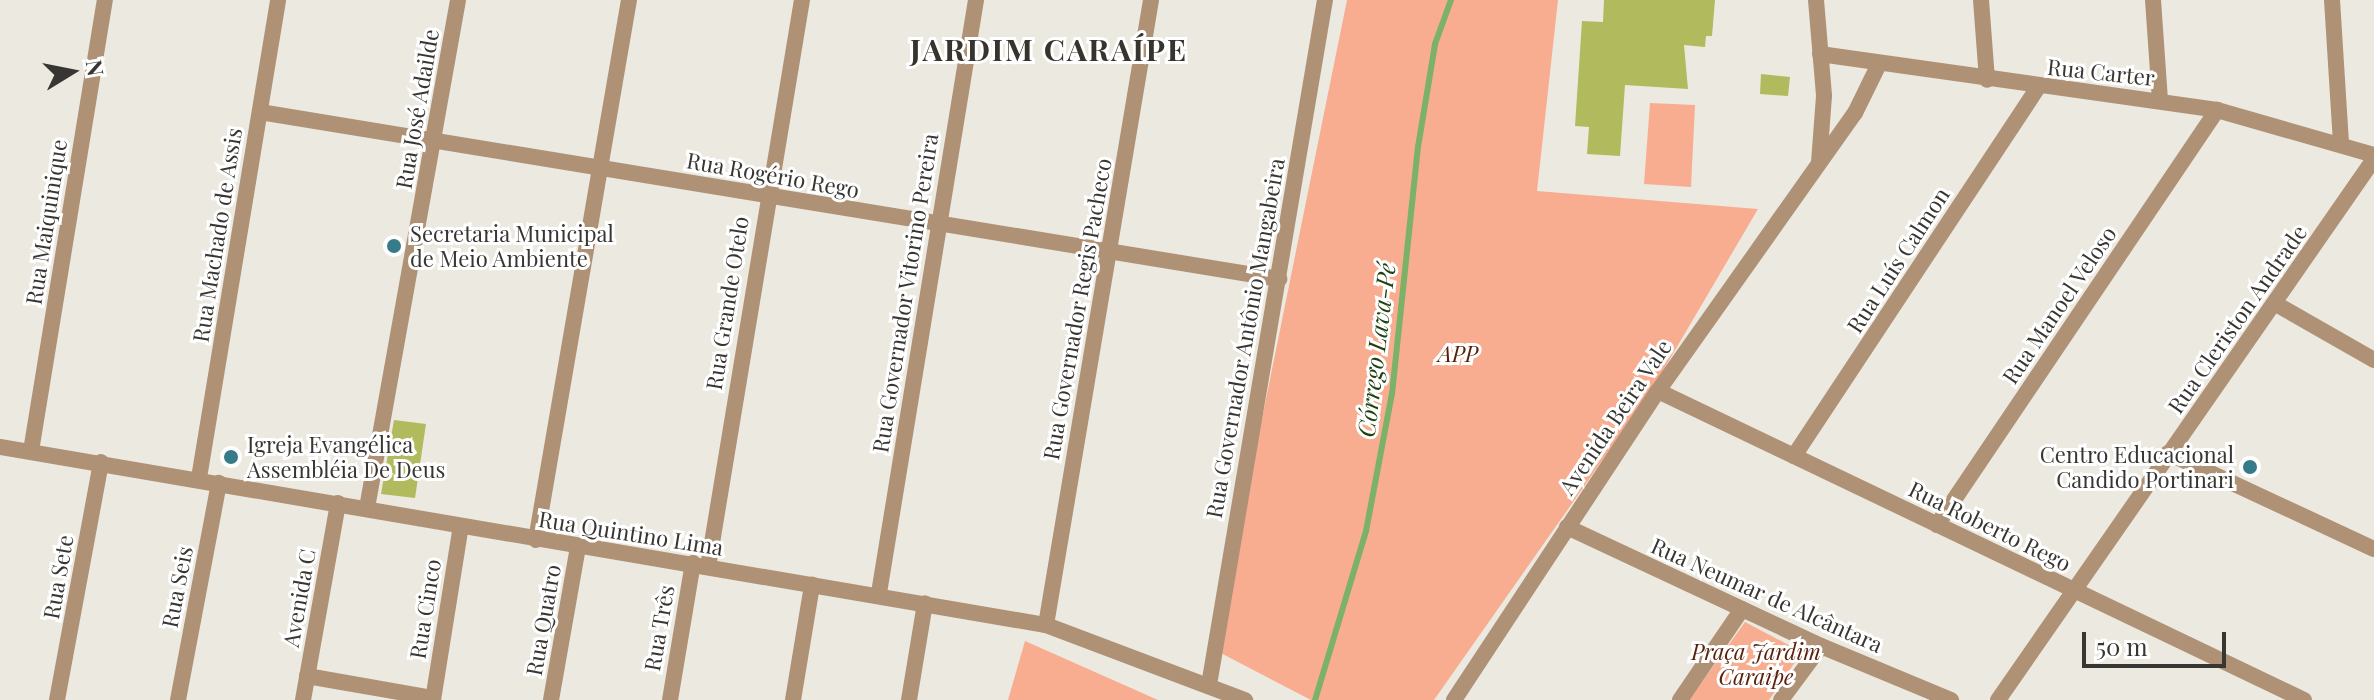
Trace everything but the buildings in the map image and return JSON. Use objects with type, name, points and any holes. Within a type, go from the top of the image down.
[{"type":"street","name":"Rua Maiquinique","points":[[31,451],[105,0]]},
{"type":"street","name":"Rua Machado de Assis","points":[[199,478],[278,0]]},
{"type":"street","name":"Rua José Adailde","points":[[367,508],[458,0]]},
{"type":"street","points":[[536,540],[629,0]]},
{"type":"street","name":"Rua Grande Otelo","points":[[700,565],[802,0]]},
{"type":"street","name":"Rua Governador Vitorino Pereira","points":[[879,593],[976,0]]},
{"type":"street","name":"Rua Governador Regis Pacheco","points":[[1046,625],[1151,0]]},
{"type":"street","name":"Rua Governador Antônio Mangabeira","points":[[1209,685],[1325,0]]},
{"type":"street","name":"Avenida Beira Vale","points":[[1816,0],[1824,111],[1819,164]]},
{"type":"street","points":[[1981,0],[1987,80]]},
{"type":"street","points":[[2153,0],[2160,101]]},
{"type":"street","points":[[2332,0],[2341,145]]},
{"type":"street","name":"Rua Carter","points":[[1820,54],[1987,80],[2217,110],[2374,157]]},
{"type":"street","name":"Avenida Beira Vale","points":[[1454,700],[1658,391],[1855,113],[1879,64]]},
{"type":"street","name":"Rua Luís Calmon","points":[[1794,456],[2038,87]]},
{"type":"street","name":"Rua Manoel Veloso","points":[[1937,525],[2217,110]]},
{"type":"street","name":"Rua Rogério Rego","points":[[260,112],[1279,279]]},
{"type":"street","name":"Rua Cleriston Andrade","points":[[1998,700],[2168,453],[2276,304],[2374,157]]},
{"type":"street","points":[[2276,304],[2374,360]]},
{"type":"street","name":"Rua Roberto Rego","points":[[1658,391],[2304,700]]},
{"type":"street","name":"Rua Quintino Lima","points":[[0,447],[199,478],[578,547],[879,593],[1046,625],[1245,700]]},
{"type":"street","points":[[2168,453],[2374,549]]},
{"type":"street","name":"Rua Sete","points":[[57,700],[101,462]]},
{"type":"street","name":"Rua Seis","points":[[178,700],[219,483]]},
{"type":"street","name":"Avenida C","points":[[303,700],[338,503]]},
{"type":"street","name":"Rua Cinco","points":[[433,699],[461,526]]},
{"type":"street","name":"Rua Neumar de Alcântara","points":[[1567,527],[1821,646],[1951,700]]},
{"type":"street","name":"Rua Quatro","points":[[551,700],[578,547]]},
{"type":"street","name":"Rua Três","points":[[670,700],[700,565]]},
{"type":"street","points":[[793,700],[812,585]]},
{"type":"street","points":[[909,700],[925,603]]},
{"type":"street","points":[[1680,700],[1742,609]]},
{"type":"street","points":[[1781,700],[1821,646]]},
{"type":"street","points":[[307,676],[433,699]]},
{"type":"green space","name":"APP","points":[[1347,0],[1558,0],[1537,191],[1758,209],[1651,391],[1434,700],[1311,700],[1215,650]]},
{"type":"green space","points":[[1650,103],[1695,105],[1691,187],[1644,184]]},
{"type":"green space","name":"Praça Jardim Caraipe","points":[[1745,622],[1802,652],[1769,700],[1689,700]]},
{"type":"green space","points":[[1025,641],[1158,700],[1008,700]]},
{"type":"waterway","name":"Córrego Lava-Pé","points":[[1315,700],[1366,531],[1392,394],[1418,147],[1435,44],[1451,0]]},
{"type":"place","name":"Secretaria Municipal de Meio Ambiente","points":[[394,246]]},
{"type":"place","name":"Igreja Evangélica Assembléia De Deus","points":[[231,457]]},
{"type":"place","name":"Centro Educacional Candido Portinari","points":[[2250,467]]},
{"type":"district","name":"JARDIM CARAÍPE","points":[[1049,49]]}]
